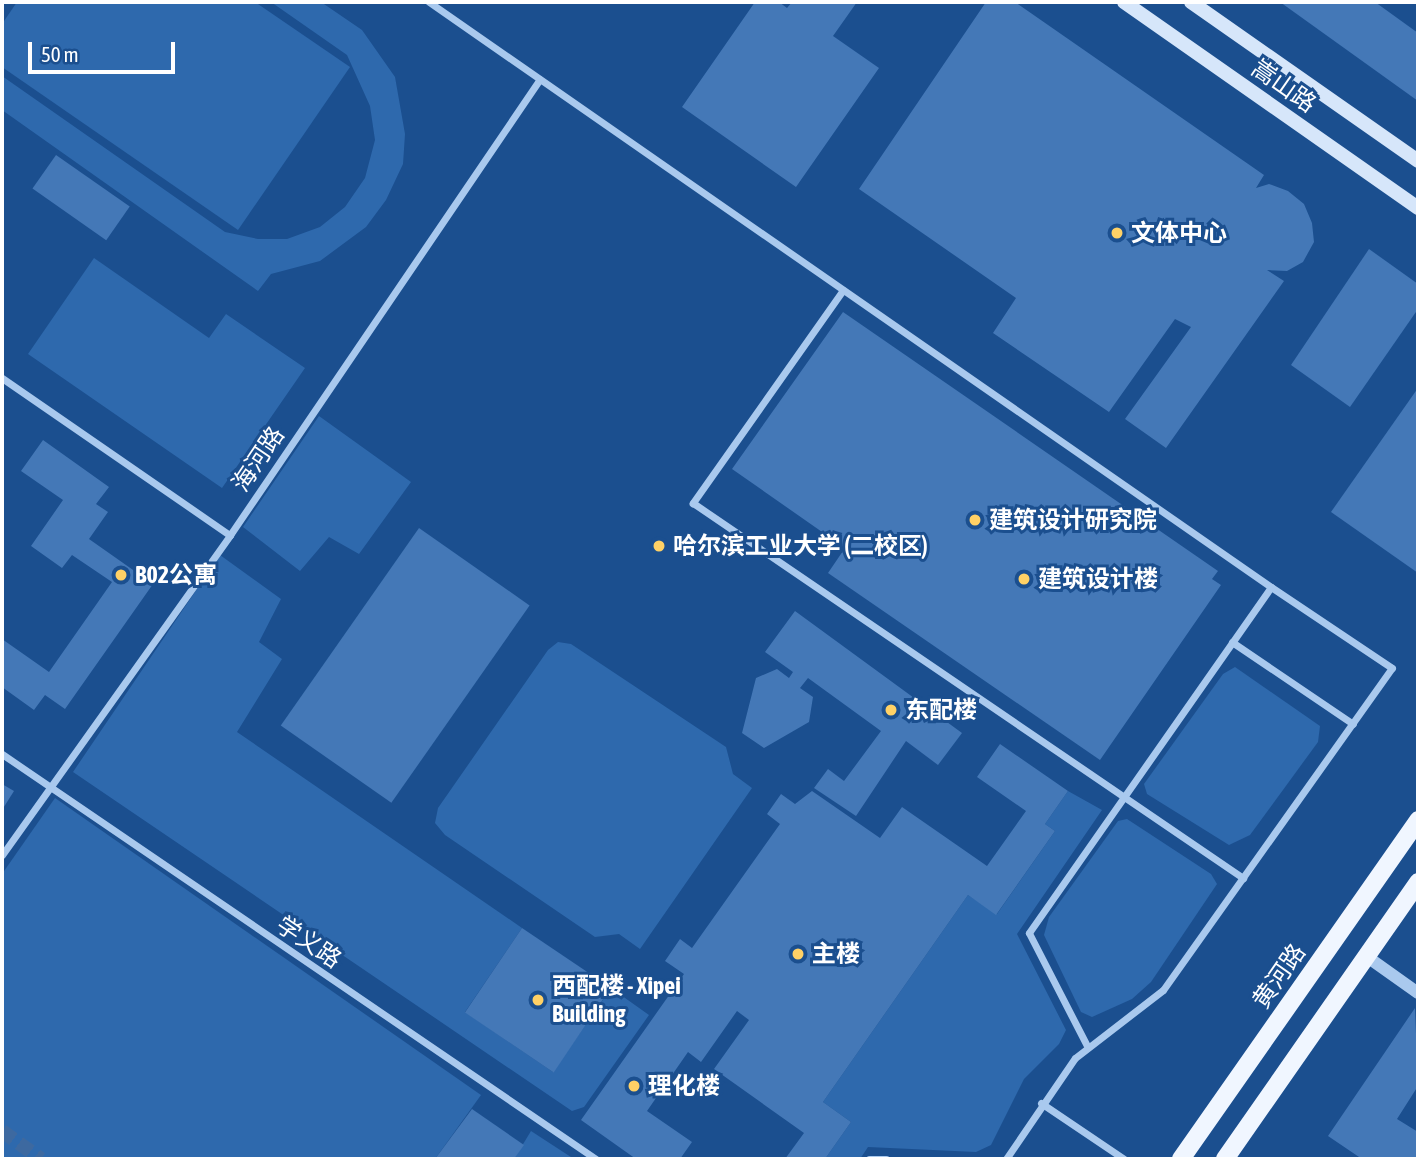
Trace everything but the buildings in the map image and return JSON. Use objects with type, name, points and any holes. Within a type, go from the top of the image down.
[{"type":"main road","name":"嵩山路","points":[[1124,2],[1418,208]]},
{"type":"main road","name":"嵩山路","points":[[1191,2],[1418,161]]},
{"type":"main road","name":"黄河路","points":[[1181,1159],[1418,820]]},
{"type":"main road","points":[[1226,1159],[1418,882]]},
{"type":"street","points":[[429,2],[1271,587],[1392,668],[1163,990],[1087,1046],[1041,1103],[1006,1159]]},
{"type":"street","name":"海河路","points":[[2,856],[230,535],[540,79]]},
{"type":"street","points":[[843,290],[694,503],[1243,878]]},
{"type":"street","points":[[2,378],[230,535]]},
{"type":"street","points":[[1087,1046],[1029,933],[1271,587]]},
{"type":"street","points":[[1232,642],[1353,724]]},
{"type":"street","name":"学义路","points":[[2,754],[48,788],[596,1159]]},
{"type":"street","points":[[1366,956],[1418,993]]},
{"type":"street","points":[[1041,1103],[1124,1159]]},
{"type":"street","points":[[869,1159],[886,1159]]},
{"type":"shaded area","points":[[17,2],[255,2],[350,67],[238,230],[2,67],[2,24]]},
{"type":"shaded area","points":[[271,2],[321,2],[362,30],[395,77],[405,134],[403,164],[386,200],[366,227],[320,261],[271,274],[258,291],[2,110],[2,76],[225,232],[258,239],[287,239],[320,227],[345,207],[365,178],[375,140],[370,106],[347,55]]},
{"type":"shaded area","points":[[94,258],[209,338],[226,314],[305,368],[222,488],[28,354]]},
{"type":"shaded area","points":[[319,416],[411,482],[359,554],[329,537],[300,571],[243,527]]},
{"type":"shaded area","points":[[220,555],[281,599],[259,642],[282,659],[237,732],[522,928],[465,1012],[553,1072],[611,988],[649,1015],[584,1107],[572,1111],[73,772]]},
{"type":"shaded area","points":[[558,642],[571,644],[726,747],[733,774],[752,788],[640,949],[619,934],[595,937],[445,835],[435,823],[438,808],[548,650]]},
{"type":"shaded area","points":[[1235,667],[1320,726],[1318,742],[1250,835],[1229,845],[1147,794],[1144,784],[1223,674]]},
{"type":"shaded area","points":[[1068,791],[1102,810],[1017,934],[1066,1030],[1059,1044],[1024,1079],[991,1145],[976,1152],[868,1147],[860,1159],[825,1159],[851,1122],[823,1102],[968,895],[997,914],[1055,831],[1045,824]]},
{"type":"shaded area","points":[[55,798],[481,1095],[435,1159],[2,1159],[2,874]]},
{"type":"shaded area","points":[[1127,819],[1211,874],[1217,884],[1151,982],[1132,999],[1092,1017],[1081,1012],[1044,935],[1049,917],[1118,821]]},
{"type":"shaded area","points":[[531,1131],[574,1159],[514,1159]]},
{"type":"tunnel","points":[[2,1131],[41,1159]]},
{"type":"place","name":"文体中心","points":[[1117,233]]},
{"type":"place","name":"建筑设计研究院","points":[[975,520]]},
{"type":"place","name":"哈尔滨工业大学 (二校区)","points":[[659,546]]},
{"type":"place","name":"B02公寓","points":[[121,575]]},
{"type":"place","name":"建筑设计楼","points":[[1024,579]]},
{"type":"place","name":"东配楼","points":[[891,710]]},
{"type":"place","name":"主楼","points":[[798,954]]},
{"type":"place","name":"西配楼 - Xipei Building","points":[[538,1000]]},
{"type":"place","name":"理化楼","points":[[634,1086]]}]
